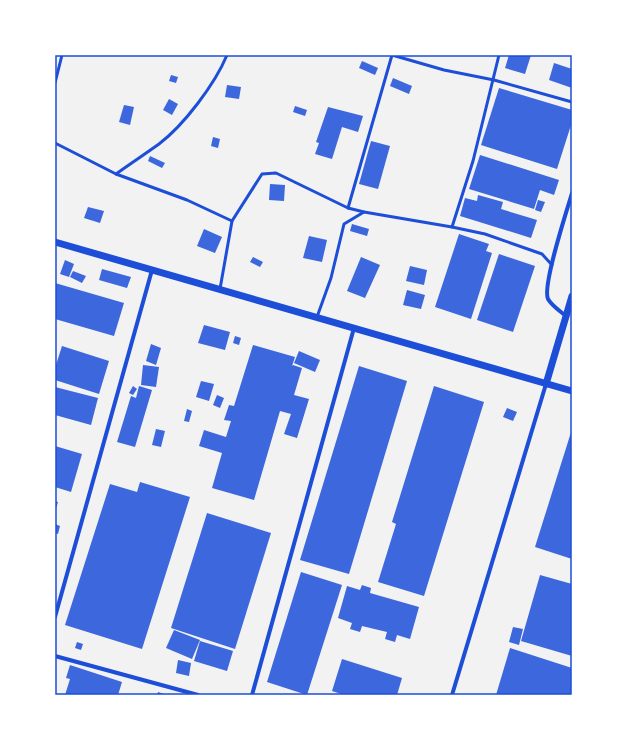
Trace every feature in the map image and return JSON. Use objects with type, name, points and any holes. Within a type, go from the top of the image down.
[{"type":"street","points":[[566,316],[548,298],[547,291],[552,265],[572,192]]},
{"type":"street","points":[[55,242],[572,391]]},
{"type":"street","points":[[55,618],[152,270]]},
{"type":"street","points":[[452,695],[572,296]]},
{"type":"street","points":[[252,695],[354,328]]},
{"type":"street","points":[[55,656],[198,695]]},
{"type":"lane","points":[[55,83],[62,55]]},
{"type":"lane","points":[[116,174],[160,143],[186,119],[221,70],[227,55]]},
{"type":"lane","points":[[348,208],[392,55],[444,70],[494,80],[572,102]]},
{"type":"lane","points":[[452,227],[473,161],[499,55]]},
{"type":"lane","points":[[55,142],[116,174],[187,200],[232,221]]},
{"type":"lane","points":[[220,290],[232,221],[262,174],[276,174],[348,208],[486,234],[542,254],[552,265]]},
{"type":"lane","points":[[316,318],[331,278],[344,224],[364,212]]},
{"type":"building","points":[[509,55],[531,55],[525,74],[505,68]]},
{"type":"building","points":[[362,61],[378,68],[375,75],[359,68]]},
{"type":"building","points":[[554,63],[572,69],[572,88],[549,80]]},
{"type":"building","points":[[171,75],[178,77],[176,83],[169,81]]},
{"type":"building","points":[[393,78],[412,86],[409,94],[390,86]]},
{"type":"building","points":[[227,85],[241,87],[239,99],[225,97]]},
{"type":"building","points":[[499,88],[572,110],[572,122],[557,169],[481,145]]},
{"type":"building","points":[[169,99],[178,104],[172,115],[163,110]]},
{"type":"building","points":[[124,105],[134,107],[130,125],[119,122]]},
{"type":"building","points":[[295,106],[307,110],[305,116],[293,112]]},
{"type":"building","points":[[328,107],[363,116],[358,132],[342,127],[332,159],[315,154],[319,143],[316,142]]},
{"type":"building","points":[[213,137],[220,139],[218,148],[211,146]]},
{"type":"building","points":[[371,141],[390,146],[378,189],[359,184]]},
{"type":"building","points":[[480,155],[559,180],[554,195],[540,190],[534,209],[469,189]]},
{"type":"building","points":[[150,156],[165,163],[162,168],[148,161]]},
{"type":"building","points":[[270,184],[285,185],[284,201],[269,200]]},
{"type":"building","points":[[478,195],[503,202],[501,209],[537,220],[531,238],[460,216],[465,198],[477,201]]},
{"type":"building","points":[[538,200],[545,202],[541,212],[535,210]]},
{"type":"building","points":[[88,207],[104,211],[100,223],[84,218]]},
{"type":"building","points":[[352,224],[369,229],[367,236],[350,231]]},
{"type":"building","points":[[204,229],[222,237],[215,253],[197,246]]},
{"type":"building","points":[[459,234],[489,244],[486,251],[492,253],[471,319],[435,307]]},
{"type":"building","points":[[309,236],[327,240],[322,262],[303,258]]},
{"type":"building","points":[[499,254],[535,266],[513,332],[477,320]]},
{"type":"building","points":[[253,257],[263,262],[260,267],[250,262]]},
{"type":"building","points":[[361,257],[380,265],[365,298],[347,291]]},
{"type":"building","points":[[65,260],[74,264],[69,277],[60,274]]},
{"type":"building","points":[[410,266],[427,270],[424,285],[406,281]]},
{"type":"building","points":[[102,269],[131,277],[127,288],[99,280]]},
{"type":"building","points":[[73,271],[86,276],[82,283],[70,277]]},
{"type":"building","points":[[55,283],[124,303],[114,336],[55,319]]},
{"type":"building","points":[[407,290],[425,295],[421,309],[403,305]]},
{"type":"building","points":[[204,325],[230,332],[225,350],[198,343]]},
{"type":"building","points":[[235,336],[241,338],[239,345],[233,343]]},
{"type":"building","points":[[151,344],[161,348],[156,365],[146,361]]},
{"type":"building","points":[[253,345],[295,357],[292,366],[302,368],[294,395],[309,399],[297,438],[284,434],[291,414],[280,411],[254,500],[212,488],[222,453],[199,446],[204,430],[226,437],[231,421],[224,420],[229,405],[234,406]]},
{"type":"building","points":[[62,346],[109,361],[99,394],[55,380],[55,368]]},
{"type":"building","points":[[299,351],[320,360],[315,372],[294,363]]},
{"type":"building","points":[[143,365],[159,367],[156,387],[141,385]]},
{"type":"building","points":[[359,366],[407,381],[349,574],[300,560]]},
{"type":"building","points":[[201,381],[214,384],[209,401],[196,397]]},
{"type":"building","points":[[133,386],[137,389],[133,395],[129,393]]},
{"type":"building","points":[[139,386],[152,390],[135,447],[117,442],[131,396],[136,398]]},
{"type":"building","points":[[434,386],[484,402],[424,596],[378,582],[396,524],[392,522]]},
{"type":"building","points":[[55,387],[98,398],[91,425],[55,415]]},
{"type":"building","points":[[217,395],[224,398],[220,408],[213,405]]},
{"type":"building","points":[[507,408],[517,412],[513,421],[503,417]]},
{"type":"building","points":[[187,409],[192,411],[189,422],[184,421]]},
{"type":"building","points":[[156,429],[165,431],[161,447],[152,445]]},
{"type":"building","points":[[572,429],[572,559],[535,547]]},
{"type":"building","points":[[55,446],[82,454],[71,492],[55,487]]},
{"type":"building","points":[[140,482],[190,497],[142,649],[65,625],[110,484],[137,492]]},
{"type":"building","points":[[55,501],[58,502],[55,512]]},
{"type":"building","points":[[207,513],[271,533],[235,649],[171,628]]},
{"type":"building","points":[[55,524],[60,526],[58,534],[55,533]]},
{"type":"building","points":[[301,572],[342,585],[307,695],[267,682]]},
{"type":"building","points":[[540,575],[572,584],[572,656],[521,641]]},
{"type":"building","points":[[362,585],[371,588],[370,593],[419,607],[410,639],[397,635],[395,642],[385,639],[387,632],[362,626],[360,632],[350,629],[352,623],[338,618],[347,586],[360,590]]},
{"type":"building","points":[[513,627],[523,629],[519,645],[509,642]]},
{"type":"building","points":[[174,630],[200,640],[192,659],[166,648]]},
{"type":"building","points":[[200,641],[233,651],[227,671],[194,661]]},
{"type":"building","points":[[77,642],[83,644],[81,650],[75,648]]},
{"type":"building","points":[[510,648],[572,668],[572,695],[496,695]]},
{"type":"building","points":[[342,659],[402,678],[397,695],[344,695],[332,691]]},
{"type":"building","points":[[178,660],[191,663],[189,676],[176,673]]},
{"type":"building","points":[[70,665],[122,682],[118,695],[65,695],[70,679],[66,678]]},
{"type":"building","points":[[158,692],[167,695],[157,695]]}]
